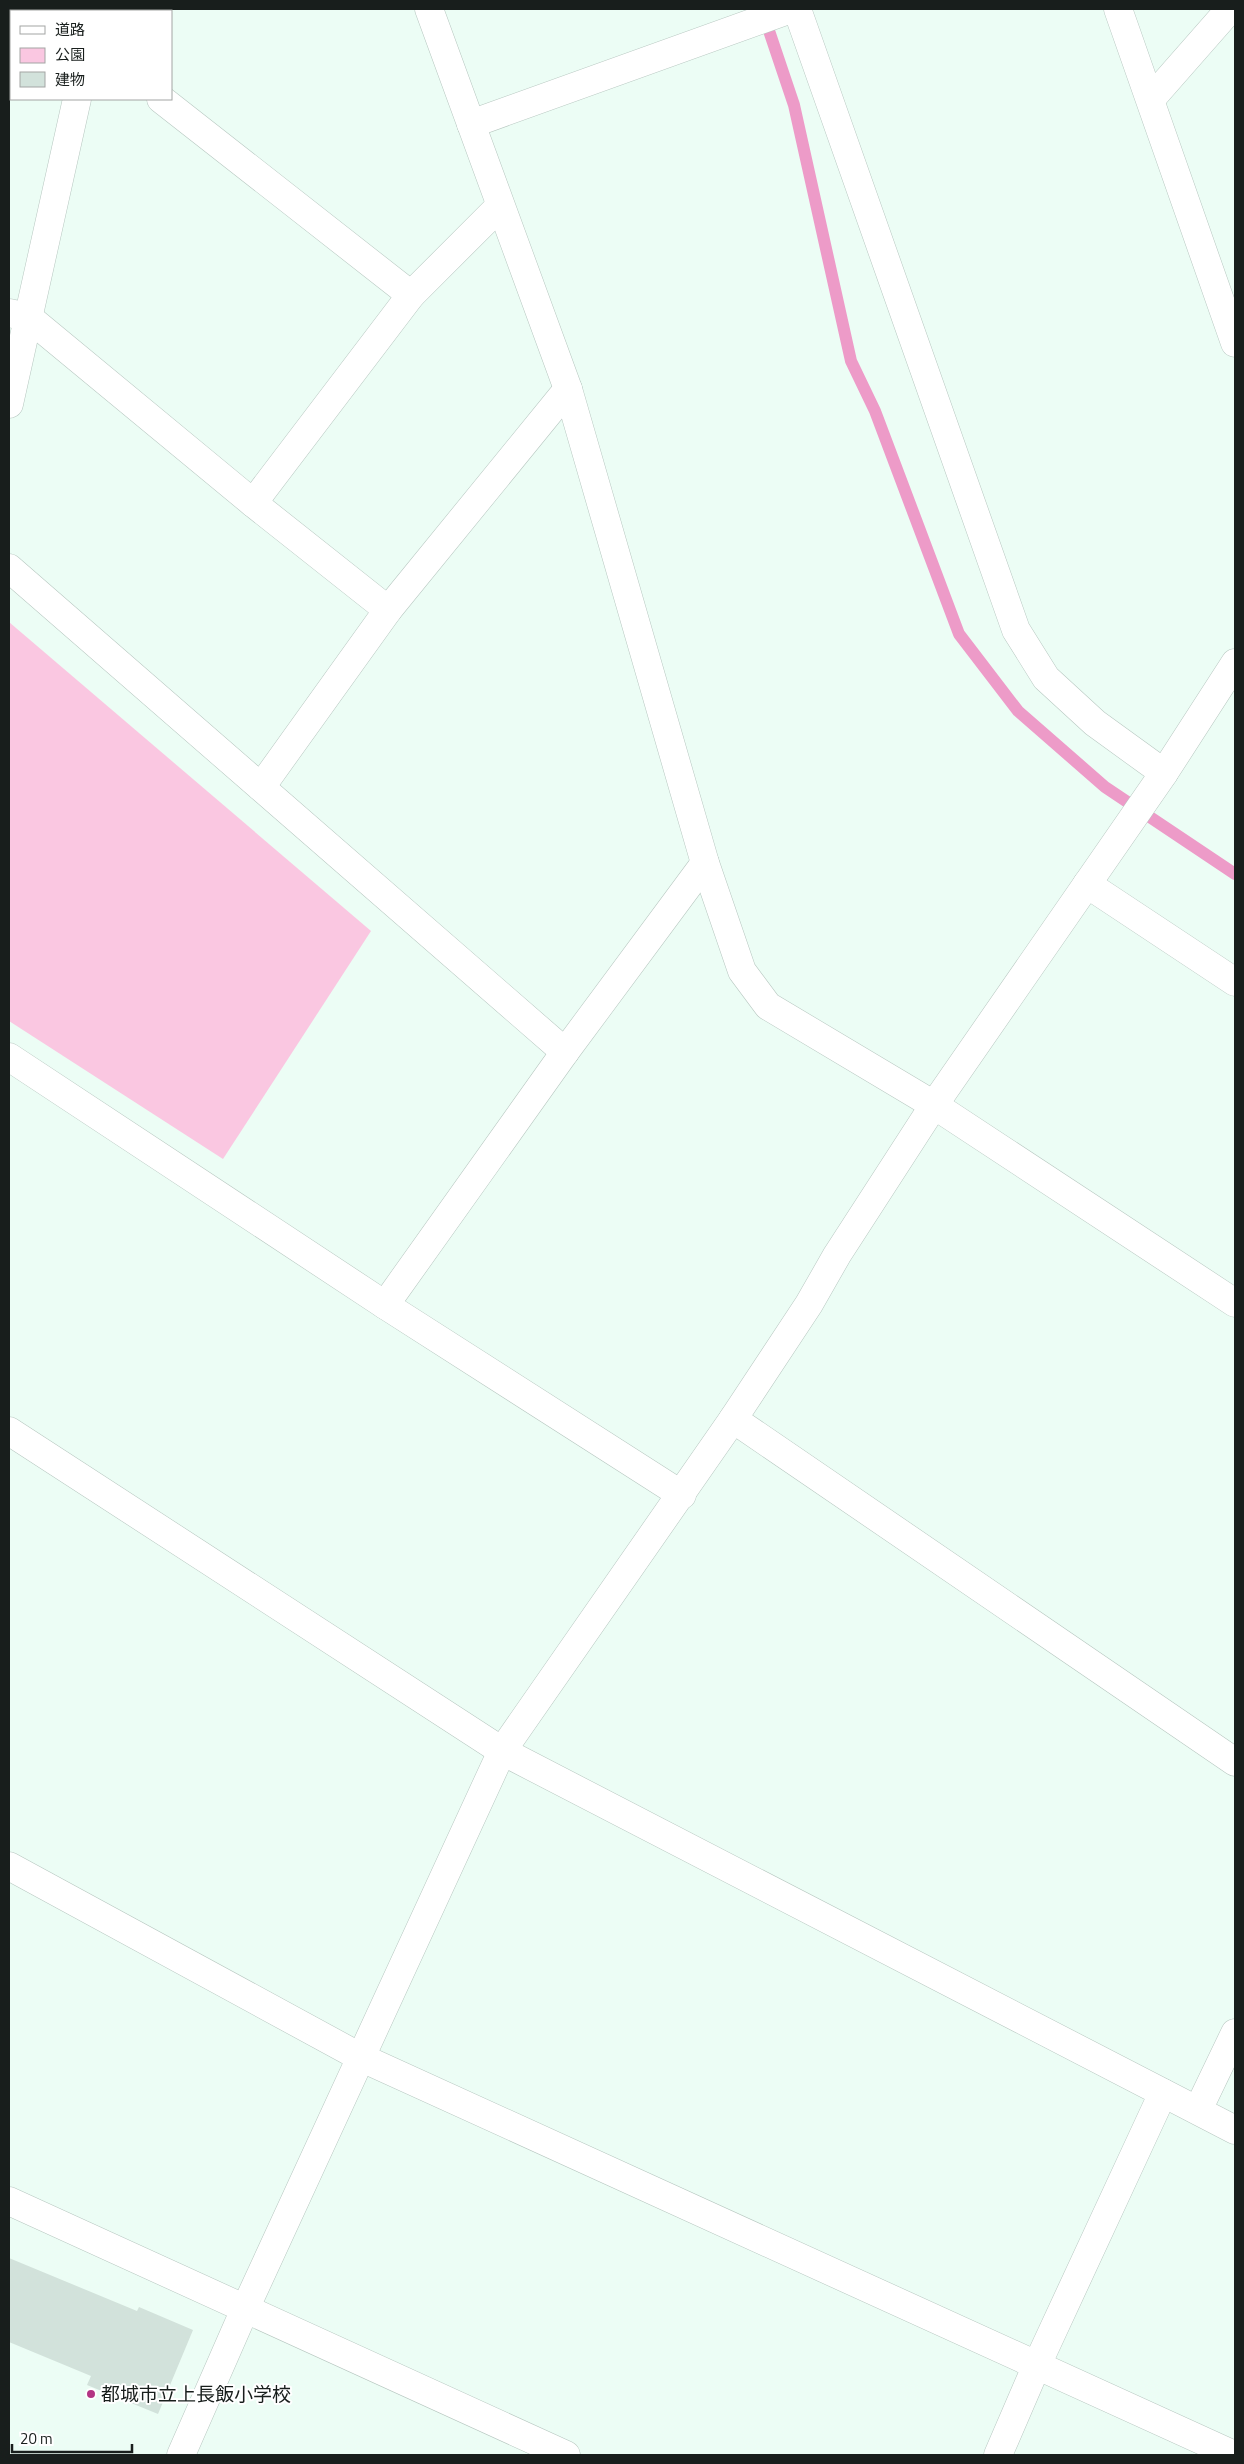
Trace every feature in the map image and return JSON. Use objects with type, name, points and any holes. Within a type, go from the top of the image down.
[{"type":"street","points":[[430,9],[568,389],[705,863],[742,971],[768,1006],[934,1105],[1235,1303]]},
{"type":"street","points":[[471,124],[791,9]]},
{"type":"street","points":[[797,9],[1016,630],[1046,678],[1095,723],[1164,773]]},
{"type":"street","points":[[1118,9],[1235,343]]},
{"type":"street","points":[[1151,99],[1230,9]]},
{"type":"street","points":[[9,404],[18,315],[78,100]]},
{"type":"street","points":[[162,100],[410,295]]},
{"type":"street","points":[[254,503],[410,295],[500,206]]},
{"type":"street","points":[[18,315],[388,610]]},
{"type":"street","points":[[261,787],[388,610],[568,389]]},
{"type":"street","points":[[9,568],[565,1052]]},
{"type":"street","points":[[181,2455],[245,2309],[502,1751],[682,1495],[809,1304],[837,1255],[934,1105],[1126,829],[1235,663]]},
{"type":"street","points":[[385,1306],[565,1052],[705,863]]},
{"type":"street","points":[[1087,884],[1235,982]]},
{"type":"street","points":[[9,1057],[385,1306],[682,1495]]},
{"type":"street","points":[[733,1419],[1235,1762]]},
{"type":"street","points":[[9,1431],[502,1751],[1235,2130]]},
{"type":"street","points":[[9,1866],[362,2058],[1036,2367],[1234,2455]]},
{"type":"street","points":[[1198,2110],[1235,2033]]},
{"type":"street","points":[[998,2455],[1036,2367],[1163,2093]]},
{"type":"street","points":[[9,2201],[566,2455]]},
{"type":"green space","points":[[9,622],[371,931],[223,1159],[9,1021]]},
{"type":"building","points":[[9,2258],[137,2311],[139,2307],[193,2330],[158,2414],[87,2385],[91,2376],[9,2342]]},
{"type":"waterway","points":[[764,16],[794,105],[851,361],[875,411],[959,634],[1018,711],[1105,787],[1235,874]]},
{"type":"place","name":"都城市立上長飯小学校","points":[[91,2394]]}]
